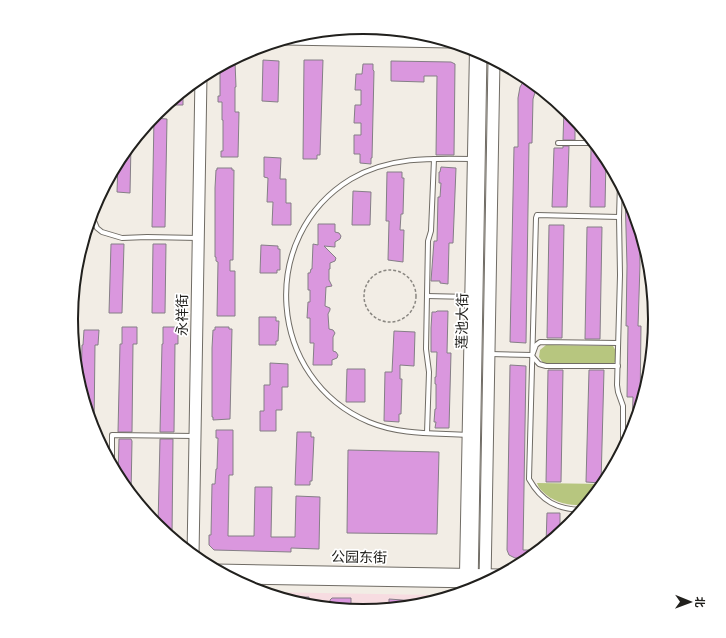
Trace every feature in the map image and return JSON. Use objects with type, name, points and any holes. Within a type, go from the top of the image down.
[{"type":"street","points":[[306,39],[428,42]]},
{"type":"street","points":[[470,580],[467,434],[474,57]]},
{"type":"street","name":"莲池大街","points":[[470,580],[481,60]]},
{"type":"street","name":"莲池大街","points":[[486,576],[494,66]]},
{"type":"street","name":"永祥街","points":[[193,547],[201,85]]},
{"type":"street","name":"公园东街","points":[[228,570],[470,580]]},
{"type":"street","name":"公园东街","points":[[245,578],[470,580]]},
{"type":"lane","points":[[558,143],[587,143]]},
{"type":"lane","points":[[467,434],[427,433],[393,429],[369,422],[346,410],[327,394],[311,375],[298,353],[293,341],[287,317],[286,292],[289,268],[296,244],[304,227],[314,212],[331,194],[351,179],[373,169],[397,162],[434,159],[472,159]]},
{"type":"lane","points":[[427,433],[429,372],[426,349],[428,241],[431,231],[434,159]]},
{"type":"lane","points":[[620,195],[618,392],[623,406],[623,435]]},
{"type":"lane","points":[[575,509],[555,505],[544,499],[534,488],[529,479],[536,218],[537,215],[619,217]]},
{"type":"lane","points":[[95,223],[97,228],[102,232],[122,238],[199,238]]},
{"type":"lane","points":[[427,296],[470,297]]},
{"type":"lane","points":[[532,355],[536,345],[540,342],[618,343]]},
{"type":"lane","points":[[489,354],[532,355]]},
{"type":"lane","points":[[532,355],[539,364],[546,366],[618,366]]},
{"type":"lane","points":[[112,454],[112,435],[195,436]]},
{"type":"path","points":[[386,270],[397,271],[406,276],[413,284],[416,296],[414,305],[408,314],[400,320],[394,322],[383,322],[373,317],[366,308],[364,303],[364,292],[368,282],[376,274],[386,270]]},
{"type":"shaded area","points":[[283,592],[433,595],[400,602],[363,604],[326,602],[307,599]]},
{"type":"green space","points":[[546,345],[613,346],[616,351],[616,361],[613,364],[550,365],[543,363],[539,357],[540,350]]},
{"type":"green space","points":[[537,483],[595,484],[579,505],[563,503],[552,499],[539,487]]},
{"type":"building","points":[[263,60],[279,61],[278,102],[262,101]]},
{"type":"building","points":[[304,60],[323,60],[320,155],[317,155],[317,159],[303,159]]},
{"type":"building","points":[[391,61],[451,62],[455,64],[454,155],[436,155],[437,76],[424,76],[424,82],[391,81]]},
{"type":"building","points":[[235,64],[235,112],[239,112],[238,157],[221,157],[221,151],[223,151],[223,120],[222,102],[218,102],[218,96],[220,96],[220,73]]},
{"type":"building","points":[[363,64],[373,64],[374,71],[371,164],[360,163],[360,154],[354,154],[354,135],[361,135],[361,123],[354,123],[355,105],[361,105],[361,90],[355,90],[356,74],[362,74]]},
{"type":"building","points":[[522,83],[535,92],[533,99],[532,143],[529,143],[526,343],[510,342],[514,147],[518,147],[518,98]]},
{"type":"building","points":[[183,99],[183,105],[175,105]]},
{"type":"building","points":[[564,116],[575,129],[575,140],[563,140]]},
{"type":"building","points":[[160,118],[167,119],[165,227],[152,227],[154,125]]},
{"type":"building","points":[[563,146],[569,146],[567,207],[552,207],[554,148],[563,148]]},
{"type":"building","points":[[591,149],[606,170],[605,207],[590,207]]},
{"type":"building","points":[[131,154],[130,193],[117,192],[118,174]]},
{"type":"building","points":[[264,157],[281,158],[280,179],[286,179],[286,203],[291,203],[291,225],[272,225],[273,202],[267,202],[268,178],[264,177]]},
{"type":"building","points":[[441,167],[456,168],[453,243],[449,243],[448,284],[440,283],[440,281],[431,281],[434,241],[437,241],[438,197],[440,197],[441,183],[439,183],[439,172]]},
{"type":"building","points":[[217,168],[232,168],[232,170],[234,170],[233,260],[230,260],[230,271],[235,271],[235,316],[217,316],[218,262],[216,261],[215,257],[215,188]]},
{"type":"building","points":[[387,172],[402,172],[402,178],[404,178],[403,214],[401,214],[400,230],[404,230],[403,262],[388,260],[389,221],[386,221]]},
{"type":"building","points":[[353,191],[371,192],[370,225],[352,225]]},
{"type":"building","points":[[625,209],[633,227],[640,251],[638,326],[641,326],[640,385],[632,412],[633,397],[627,397]]},
{"type":"building","points":[[318,224],[335,224],[335,232],[339,233],[341,236],[340,239],[335,242],[335,247],[324,246],[336,258],[335,261],[330,263],[329,280],[332,286],[326,287],[325,306],[330,308],[328,314],[329,329],[333,330],[335,333],[333,337],[333,351],[338,355],[337,358],[332,360],[332,365],[313,365],[314,343],[310,343],[310,318],[307,318],[308,302],[310,302],[308,273],[310,273],[312,269],[313,244],[318,245]]},
{"type":"building","points":[[549,225],[564,225],[562,338],[547,338]]},
{"type":"building","points":[[587,227],[602,227],[600,339],[585,339]]},
{"type":"building","points":[[111,244],[124,244],[122,313],[109,313]]},
{"type":"building","points":[[153,244],[166,244],[165,313],[152,313]]},
{"type":"building","points":[[261,245],[278,246],[278,249],[280,249],[280,270],[277,270],[277,273],[260,273]]},
{"type":"building","points":[[448,311],[447,353],[451,353],[449,428],[435,428],[436,422],[434,422],[436,409],[435,377],[437,352],[431,352],[431,328],[432,312]]},
{"type":"building","points":[[259,317],[276,317],[276,321],[279,321],[278,341],[276,341],[276,345],[259,345]]},
{"type":"building","points":[[122,327],[137,327],[137,344],[133,344],[132,432],[118,432],[120,344],[122,344]]},
{"type":"building","points":[[163,327],[178,327],[178,344],[175,344],[174,432],[160,432]]},
{"type":"building","points":[[215,327],[229,327],[229,329],[232,329],[230,419],[213,420],[212,417],[212,348],[213,330],[215,330]]},
{"type":"building","points":[[84,330],[99,330],[98,345],[95,345],[94,414],[83,375],[82,366]]},
{"type":"building","points":[[394,331],[415,332],[414,366],[400,365],[400,379],[402,379],[401,414],[399,414],[399,422],[384,421],[385,372],[392,372]]},
{"type":"building","points":[[270,363],[288,364],[288,387],[282,387],[282,410],[276,410],[276,431],[260,431],[260,411],[264,411],[264,385],[270,385]]},
{"type":"building","points":[[510,365],[526,366],[523,550],[529,550],[518,558],[515,558],[509,555],[507,550]]},
{"type":"building","points":[[347,369],[365,369],[365,402],[346,402]]},
{"type":"building","points":[[548,370],[563,370],[561,482],[546,482]]},
{"type":"building","points":[[589,370],[604,370],[601,475],[596,483],[586,482]]},
{"type":"building","points":[[216,430],[233,430],[233,475],[229,475],[228,536],[254,536],[255,487],[272,487],[271,537],[295,537],[296,496],[320,497],[319,549],[291,548],[291,552],[214,550],[209,545],[209,535],[211,535],[212,484],[215,484],[217,469],[218,438],[216,438]]},
{"type":"building","points":[[297,432],[311,432],[311,437],[314,437],[312,481],[310,481],[310,485],[295,485]]},
{"type":"building","points":[[119,439],[131,439],[131,484],[118,465]]},
{"type":"building","points":[[160,439],[173,439],[172,530],[158,518]]},
{"type":"building","points":[[348,450],[439,452],[437,534],[347,533]]},
{"type":"building","points":[[547,513],[560,513],[560,525],[546,537]]},
{"type":"building","points":[[300,597],[309,597],[309,599]]},
{"type":"building","points":[[332,598],[351,598],[351,603],[330,602]]},
{"type":"building","points":[[389,599],[409,601],[400,602],[389,603]]}]
